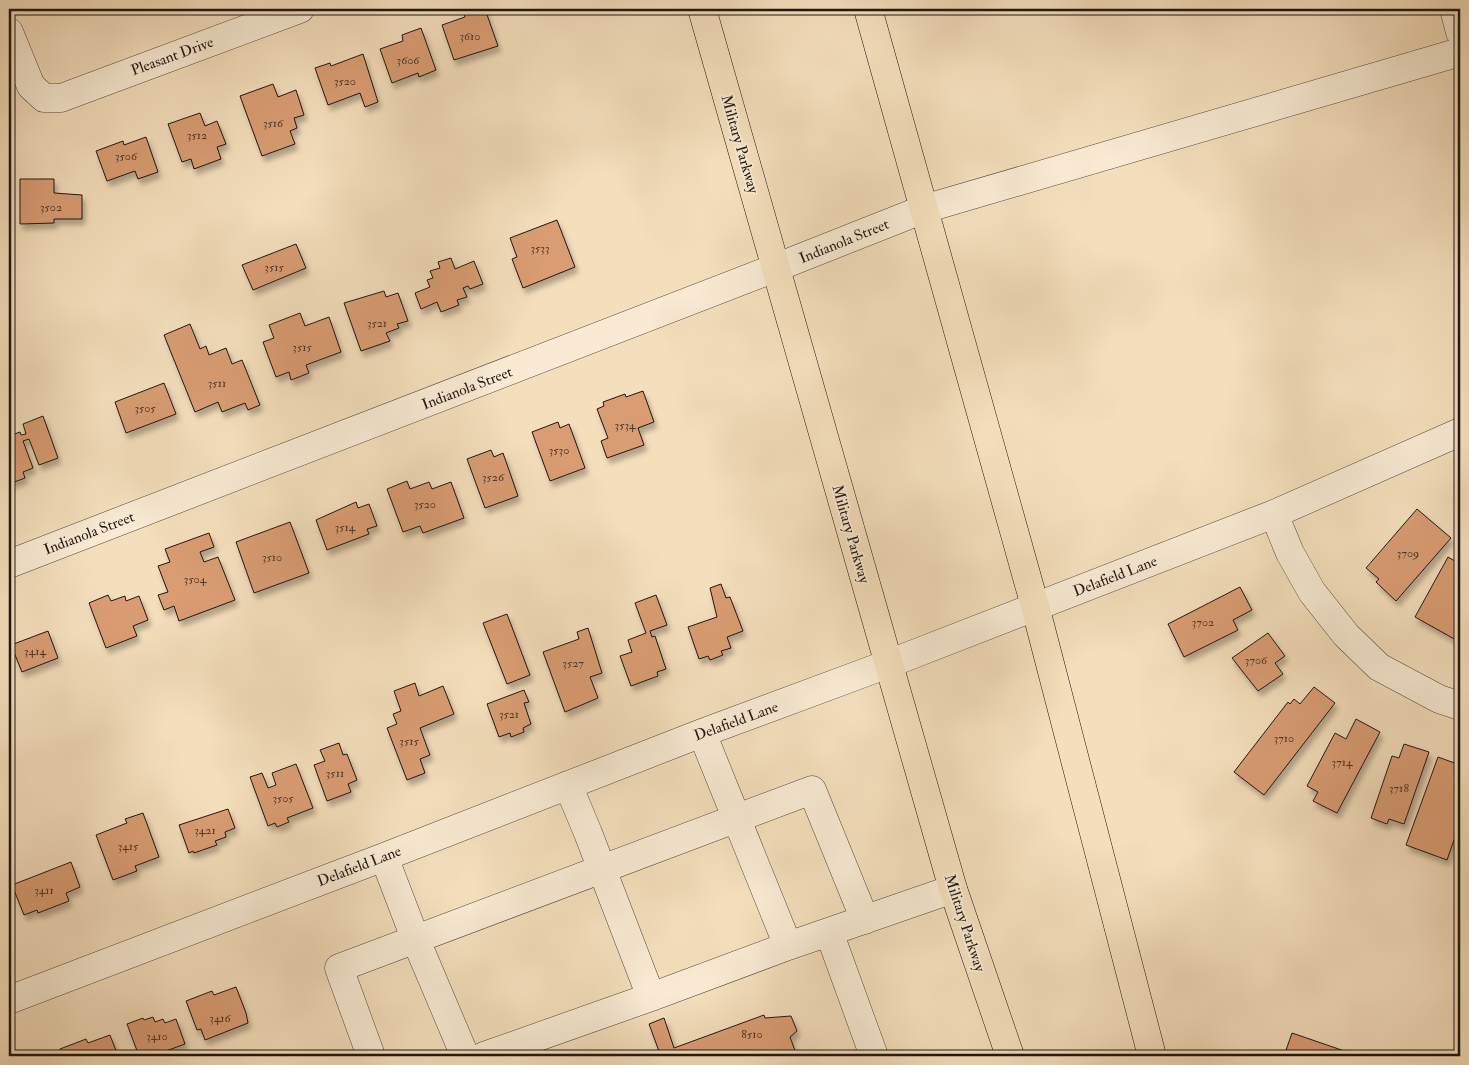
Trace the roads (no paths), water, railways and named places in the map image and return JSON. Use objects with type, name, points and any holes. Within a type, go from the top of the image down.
[{"type":"main road","name":"Military Parkway","points":[[702,9],[953,889],[1010,1056]]},
{"type":"main road","points":[[868,9],[1035,606],[1152,1056]]},
{"type":"street","name":"Pleasant Drive","points":[[9,32],[31,86],[44,98],[61,98],[271,14],[300,9]]},
{"type":"street","points":[[1454,9],[1460,32]]},
{"type":"street","name":"Indianola Street","points":[[9,564],[924,209],[1460,52]]},
{"type":"street","name":"Delafield Lane","points":[[9,1000],[384,857],[568,784],[888,664],[1274,514],[1460,432]]},
{"type":"street","points":[[1274,514],[1290,552],[1312,592],[1346,636],[1379,667],[1439,698],[1460,706]]},
{"type":"street","points":[[702,733],[788,946]]},
{"type":"street","points":[[568,784],[650,997]]},
{"type":"street","points":[[371,1056],[339,968],[414,938],[602,870],[812,790],[865,920]]},
{"type":"street","points":[[384,857],[414,938],[465,1056]]},
{"type":"street","points":[[484,1056],[788,946],[953,889]]},
{"type":"street","points":[[829,932],[874,1056]]}]
